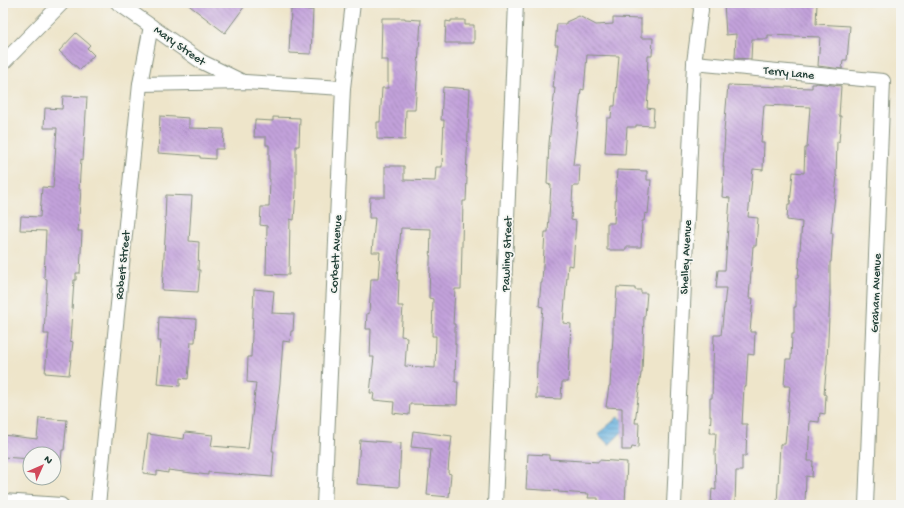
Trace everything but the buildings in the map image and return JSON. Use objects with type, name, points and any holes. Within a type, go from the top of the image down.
[{"type":"street","points":[[3,63],[62,3]]},
{"type":"street","name":"Mary Street","points":[[118,3],[202,62],[244,82]]},
{"type":"street","name":"Corbett Avenue","points":[[324,505],[343,88],[353,3]]},
{"type":"street","name":"Pawling Street","points":[[495,505],[516,3]]},
{"type":"street","name":"Shelley Avenue","points":[[674,505],[694,63],[700,7]]},
{"type":"street","name":"Robert Street","points":[[98,505],[140,84],[151,26]]},
{"type":"street","name":"Terry Lane","points":[[694,63],[883,81]]},
{"type":"street","name":"Graham Avenue","points":[[866,505],[883,81]]},
{"type":"street","name":"Mary Street","points":[[140,84],[244,82],[343,88]]},
{"type":"street","points":[[3,501],[61,505]]},
{"type":"water","points":[[618,417],[628,426],[609,445],[598,434]]}]
